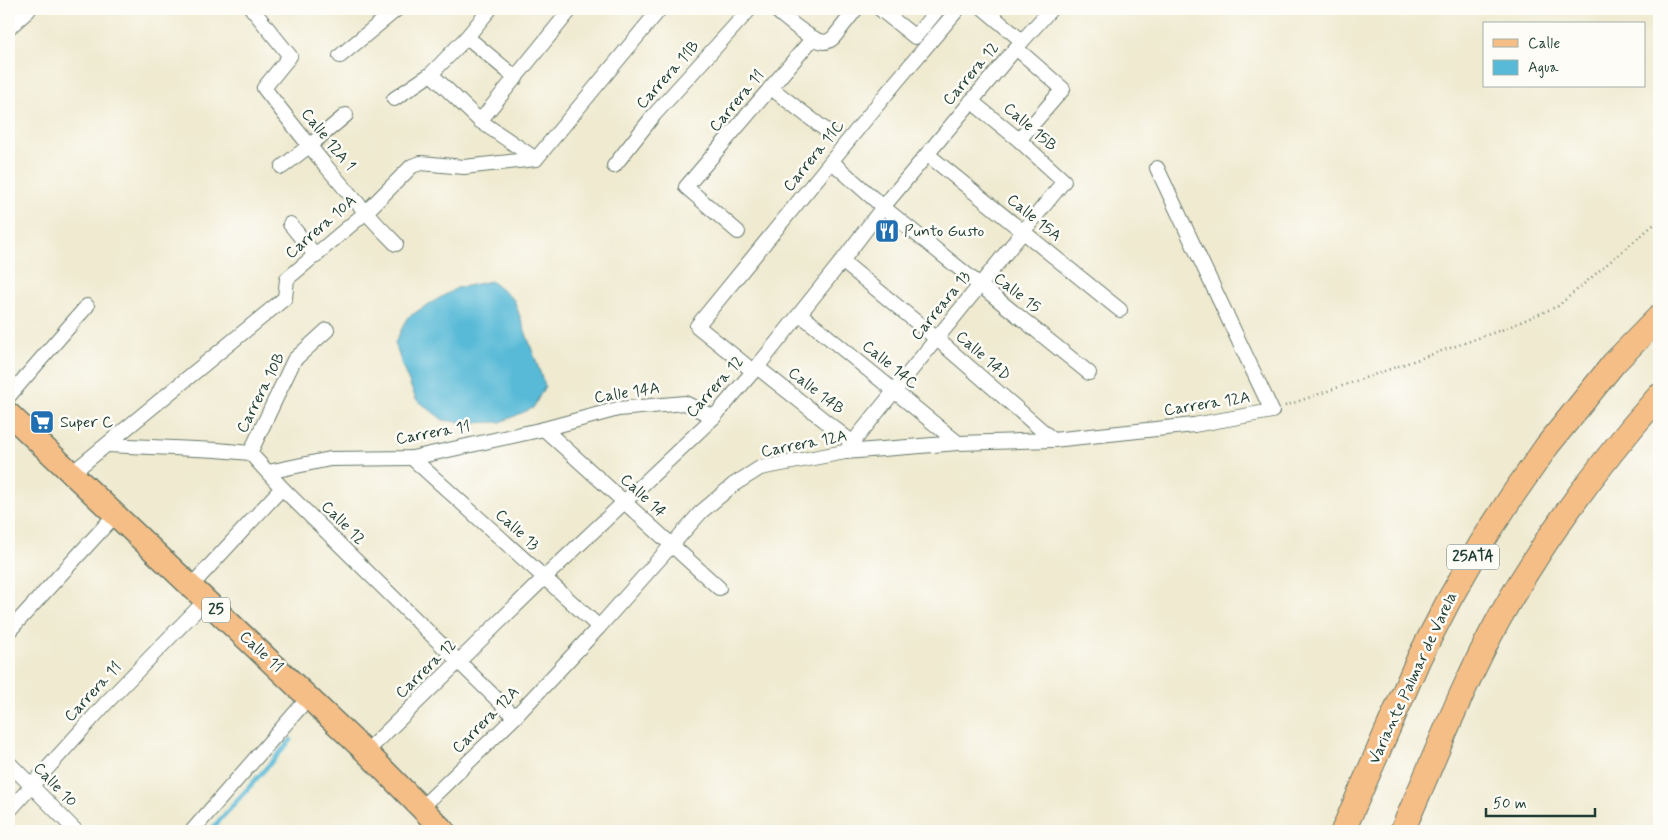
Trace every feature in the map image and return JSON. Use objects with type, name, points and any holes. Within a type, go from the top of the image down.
[{"type":"highway","name":"Variante Palmar de Varela","points":[[1342,831],[1419,658],[1481,544],[1547,446],[1614,363],[1659,317]]},
{"type":"highway","points":[[1402,831],[1472,672],[1500,618],[1532,564],[1588,481],[1626,433],[1659,396]]},
{"type":"main road","name":"Calle 11","points":[[9,414],[366,752],[444,831]]},
{"type":"street","points":[[9,25],[27,9]]},
{"type":"street","name":"Calle 12A 1","points":[[252,9],[290,56],[264,88],[365,213],[396,244]]},
{"type":"street","points":[[340,56],[397,9]]},
{"type":"street","points":[[394,99],[431,74],[467,37],[490,9]]},
{"type":"street","points":[[480,121],[571,9]]},
{"type":"street","points":[[431,74],[480,121],[536,160],[660,9]]},
{"type":"street","name":"Carrera 11B","points":[[614,166],[654,115],[750,9]]},
{"type":"street","points":[[774,9],[813,38],[825,42],[830,41],[834,37],[856,9]]},
{"type":"street","points":[[880,9],[915,36],[938,9]]},
{"type":"street","name":"Carrera 11C","points":[[697,326],[958,9]]},
{"type":"street","points":[[984,9],[1063,89],[1019,140]]},
{"type":"street","name":"Carrera 12","points":[[366,752],[544,578],[714,417],[800,314],[926,154],[1051,9]]},
{"type":"street","points":[[467,37],[516,78]]},
{"type":"street","name":"Carrera 11","points":[[738,232],[686,187],[813,38]]},
{"type":"street","points":[[771,88],[827,131]]},
{"type":"street","name":"Calle 15B","points":[[971,101],[1019,140],[1064,181]]},
{"type":"street","points":[[282,167],[346,114]]},
{"type":"street","name":"Calle 15A","points":[[926,154],[1120,310]]},
{"type":"street","name":"Carrera 10A","points":[[72,473],[285,298],[288,279],[365,213],[412,166],[421,163],[464,167],[536,160]]},
{"type":"street","name":"Calle 15","points":[[832,162],[883,207],[1089,373]]},
{"type":"street","points":[[1157,168],[1272,411]]},
{"type":"street","name":"Carreara 13","points":[[849,448],[1064,181]]},
{"type":"street","points":[[290,224],[316,256]]},
{"type":"street","name":"Calle 14D","points":[[842,261],[937,339],[1053,440]]},
{"type":"street","points":[[9,396],[87,306]]},
{"type":"street","name":"Calle 14C","points":[[800,314],[958,443]]},
{"type":"street","name":"Calle 14B","points":[[697,326],[755,369],[849,448]]},
{"type":"street","name":"Carrera 10B","points":[[250,453],[294,360],[327,330]]},
{"type":"street","name":"Calle 14A","points":[[544,429],[618,409],[685,403],[714,417]]},
{"type":"street","name":"Carrera 12A","points":[[421,808],[515,717],[599,627],[701,512],[733,485],[760,468],[849,448],[1053,440],[1194,425],[1272,411]]},
{"type":"street","name":"Carrera 11","points":[[268,472],[330,459],[412,458],[544,429]]},
{"type":"street","name":"Calle 14","points":[[544,429],[719,588]]},
{"type":"street","points":[[107,445],[250,453]]},
{"type":"street","name":"Calle 12","points":[[250,453],[282,488],[515,717]]},
{"type":"street","name":"Calle 13","points":[[412,458],[599,627]]},
{"type":"street","name":"Carrera 11","points":[[9,811],[106,703],[198,593],[282,488]]},
{"type":"street","points":[[9,631],[116,514]]},
{"type":"street","points":[[192,831],[309,698]]},
{"type":"street","name":"Calle 10","points":[[9,763],[76,831]]},
{"type":"path","points":[[1272,411],[1504,329],[1558,306],[1659,220]]},
{"type":"water","points":[[491,281],[514,300],[545,386],[533,408],[501,422],[467,423],[443,420],[416,399],[395,343],[407,318],[424,307],[457,288]]},
{"type":"waterway","points":[[210,831],[291,740]]},
{"type":"place","name":"Punto Gusto","points":[[887,231]]},
{"type":"place","name":"Super C","points":[[42,422]]}]
